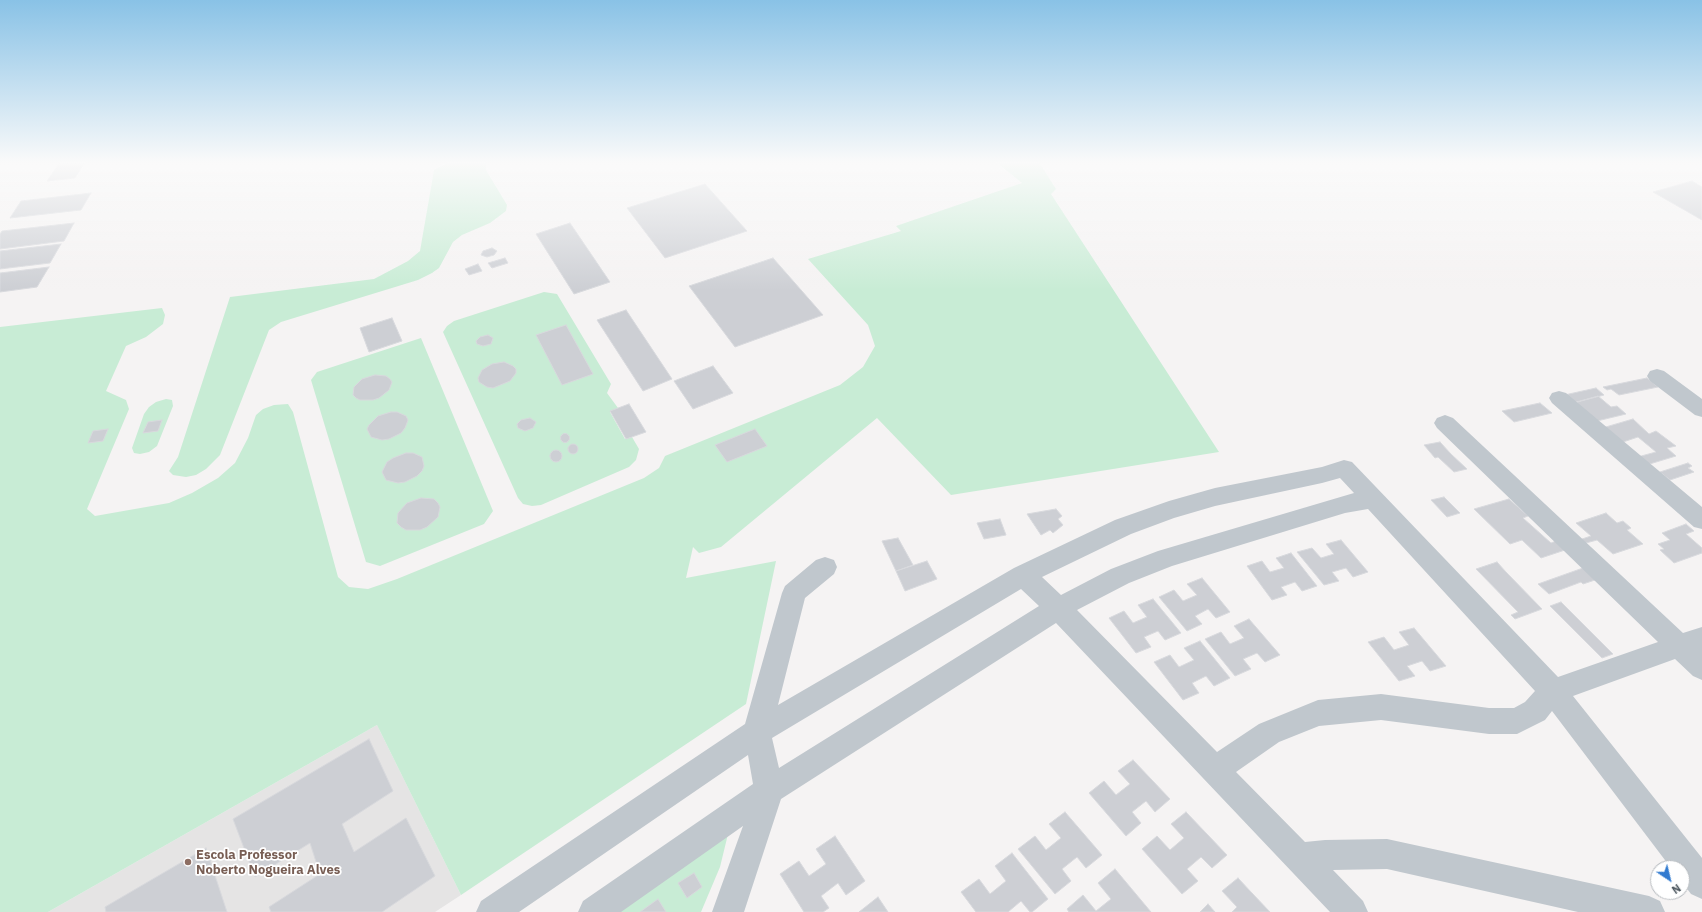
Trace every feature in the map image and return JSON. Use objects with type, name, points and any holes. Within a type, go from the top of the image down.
[{"type":"street","points":[[1657,376],[1702,410]]},
{"type":"street","points":[[1559,398],[1702,520]]},
{"type":"street","points":[[1445,423],[1691,642],[1702,668]]},
{"type":"street","points":[[492,912],[757,732],[1023,575],[1123,527],[1169,510],[1215,497],[1322,475],[1344,468],[1553,691],[1702,883]]},
{"type":"street","points":[[1322,475],[1345,504]]},
{"type":"street","points":[[594,912],[769,790],[1058,608],[1120,576],[1167,558],[1345,504],[1373,498]]},
{"type":"street","points":[[728,912],[754,839],[769,790],[757,732],[794,593],[825,567]]},
{"type":"street","points":[[1023,575],[1058,608],[1352,912]]},
{"type":"street","points":[[1215,770],[1269,733],[1318,713],[1381,707],[1489,721],[1517,721],[1535,711],[1553,691],[1691,642]]},
{"type":"street","points":[[1300,858],[1325,855],[1387,854],[1649,912]]},
{"type":"shaded area","points":[[377,725],[461,895],[435,912],[48,912]]},
{"type":"green space","points":[[428,205],[507,205],[506,211],[490,223],[462,235],[453,242],[439,268],[432,273],[418,280],[281,322],[269,330],[220,455],[206,469],[196,475],[186,477],[173,475],[169,471],[178,457],[230,297],[374,279],[408,261],[420,251]]},
{"type":"green space","points":[[959,205],[1058,205],[1219,452],[951,495],[877,418],[721,547],[699,553],[693,547],[686,578],[776,561],[746,704],[461,895],[377,725],[48,912],[0,912],[0,327],[162,308],[165,315],[163,324],[146,337],[126,346],[106,391],[126,400],[129,409],[87,509],[95,516],[169,503],[192,493],[218,478],[235,463],[248,438],[256,415],[263,409],[274,405],[288,404],[293,412],[338,577],[349,587],[368,589],[397,579],[644,478],[659,468],[665,456],[840,385],[863,367],[875,346],[868,325],[808,259],[901,231],[896,226]]},
{"type":"green space","points":[[544,292],[557,294],[611,384],[607,393],[618,408],[610,412],[625,439],[632,437],[639,449],[636,460],[629,467],[541,505],[532,506],[523,504],[518,498],[443,332],[447,326],[454,321]]},
{"type":"green space","points":[[421,338],[493,511],[484,524],[380,566],[366,562],[311,380],[317,372]]},
{"type":"green space","points":[[166,399],[172,400],[173,406],[157,446],[149,452],[140,454],[134,453],[132,448],[144,414],[149,407],[156,402]]},
{"type":"green space","points":[[729,830],[720,867],[701,912],[620,912]]},
{"type":"building","points":[[19,205],[84,205],[81,210],[10,218]]},
{"type":"building","points":[[638,205],[723,205],[747,231],[665,258],[627,208]]},
{"type":"building","points":[[1675,205],[1702,205],[1702,220]]},
{"type":"building","points":[[74,223],[64,241],[0,249],[0,234],[2,231]]},
{"type":"building","points":[[570,223],[610,282],[574,294],[536,234]]},
{"type":"building","points":[[61,244],[50,263],[0,269],[0,251]]},
{"type":"building","points":[[492,248],[497,251],[494,255],[487,257],[481,255],[483,251]]},
{"type":"building","points":[[505,258],[508,263],[492,268],[488,263]]},
{"type":"building","points":[[773,258],[823,315],[735,347],[689,286]]},
{"type":"building","points":[[478,264],[482,271],[469,275],[465,269]]},
{"type":"building","points":[[49,267],[37,287],[0,292],[0,273]]},
{"type":"building","points":[[626,310],[672,379],[643,391],[597,320]]},
{"type":"building","points":[[392,318],[402,341],[369,352],[360,328]]},
{"type":"building","points":[[566,325],[593,374],[562,385],[536,335]]},
{"type":"building","points":[[488,335],[493,338],[491,344],[483,346],[477,344],[476,341],[480,337]]},
{"type":"building","points":[[504,362],[516,369],[516,373],[510,381],[493,388],[487,387],[479,382],[478,378],[482,370],[492,364]]},
{"type":"building","points":[[713,366],[733,393],[693,409],[674,381]]},
{"type":"building","points":[[375,375],[386,376],[390,379],[392,382],[389,390],[379,398],[373,400],[360,400],[356,398],[353,395],[354,387],[362,379]]},
{"type":"building","points":[[1647,378],[1658,387],[1619,395],[1611,389],[1607,390],[1603,387]]},
{"type":"building","points":[[1596,388],[1604,395],[1570,404],[1560,396]]},
{"type":"building","points":[[1598,396],[1611,407],[1617,406],[1626,414],[1597,421],[1569,404]]},
{"type":"building","points":[[1540,403],[1552,413],[1514,422],[1502,411]]},
{"type":"building","points":[[629,404],[646,432],[626,439],[610,411]]},
{"type":"building","points":[[391,412],[397,412],[406,416],[408,420],[401,433],[389,439],[382,440],[371,437],[367,429],[369,425],[378,416]]},
{"type":"building","points":[[530,418],[536,422],[533,428],[525,431],[518,428],[517,424],[521,420]]},
{"type":"building","points":[[1633,419],[1649,434],[1656,431],[1676,446],[1667,448],[1676,456],[1643,466],[1634,458],[1656,452],[1638,437],[1617,444],[1599,429]]},
{"type":"building","points":[[162,420],[158,431],[143,433],[148,422]]},
{"type":"building","points":[[108,429],[103,441],[88,443],[93,431]]},
{"type":"building","points":[[755,429],[767,446],[727,462],[715,445]]},
{"type":"building","points":[[565,433],[570,438],[565,443],[560,438]]},
{"type":"building","points":[[1440,442],[1467,469],[1454,472],[1438,457],[1435,458],[1424,445]]},
{"type":"building","points":[[571,444],[575,444],[577,445],[577,453],[571,454],[568,451],[568,447]]},
{"type":"building","points":[[556,450],[560,452],[562,456],[560,460],[556,462],[552,460],[550,456],[552,452]]},
{"type":"building","points":[[406,453],[413,453],[422,457],[424,466],[422,471],[417,476],[405,482],[398,483],[386,480],[382,472],[387,462]]},
{"type":"building","points":[[1688,463],[1692,466],[1688,468],[1694,472],[1670,480],[1660,472]]},
{"type":"building","points":[[1444,497],[1460,513],[1447,517],[1431,500]]},
{"type":"building","points":[[421,498],[434,499],[438,503],[440,507],[438,517],[427,527],[420,530],[406,530],[397,523],[398,513],[407,503]]},
{"type":"building","points":[[1509,499],[1528,516],[1523,518],[1551,543],[1556,541],[1565,550],[1541,558],[1522,540],[1510,544],[1474,509]]},
{"type":"building","points":[[1056,509],[1062,516],[1058,519],[1063,525],[1053,533],[1050,530],[1041,535],[1027,514]]},
{"type":"building","points":[[1606,513],[1617,523],[1623,521],[1631,528],[1627,530],[1643,544],[1613,554],[1597,540],[1586,543],[1582,539],[1591,536],[1576,523]]},
{"type":"building","points":[[1000,519],[1006,535],[984,539],[977,523]]},
{"type":"building","points":[[1686,524],[1694,531],[1686,534],[1702,548],[1702,553],[1674,563],[1660,550],[1664,549],[1658,544],[1670,540],[1662,533]]},
{"type":"building","points":[[898,538],[913,565],[896,571],[882,541]]},
{"type":"building","points":[[1341,540],[1368,572],[1353,577],[1346,568],[1332,572],[1339,581],[1324,585],[1297,552],[1312,548],[1321,558],[1334,554],[1326,544]]},
{"type":"building","points":[[1291,553],[1317,586],[1302,591],[1295,582],[1281,587],[1287,595],[1272,600],[1247,566],[1262,561],[1270,572],[1284,568],[1276,558]]},
{"type":"building","points":[[927,561],[937,579],[905,591],[896,571]]},
{"type":"building","points":[[1497,562],[1542,609],[1515,619],[1511,615],[1518,612],[1476,569]]},
{"type":"building","points":[[1583,568],[1595,580],[1583,584],[1581,582],[1549,594],[1538,584]]},
{"type":"building","points":[[1202,578],[1230,612],[1216,618],[1208,609],[1195,616],[1202,624],[1187,631],[1159,597],[1174,590],[1183,601],[1197,595],[1187,584]]},
{"type":"building","points":[[1153,599],[1181,633],[1165,640],[1158,631],[1144,637],[1151,647],[1136,653],[1109,618],[1124,611],[1133,623],[1147,617],[1138,605]]},
{"type":"building","points":[[1561,602],[1613,654],[1602,658],[1550,606]]},
{"type":"building","points":[[1249,619],[1280,655],[1265,662],[1257,653],[1243,659],[1251,669],[1235,676],[1205,639],[1221,632],[1230,644],[1244,638],[1234,626]]},
{"type":"building","points":[[1414,628],[1446,666],[1430,671],[1422,661],[1407,666],[1415,676],[1399,681],[1368,642],[1384,637],[1394,650],[1409,645],[1399,632]]},
{"type":"building","points":[[1200,641],[1230,678],[1214,686],[1206,676],[1192,683],[1199,693],[1183,700],[1154,662],[1170,655],[1179,667],[1194,660],[1184,648]]},
{"type":"building","points":[[369,739],[393,791],[342,824],[354,852],[406,818],[435,876],[382,912],[271,912],[269,907],[320,874],[310,843],[255,877],[233,819]]},
{"type":"building","points":[[1133,760],[1170,799],[1155,812],[1146,801],[1132,812],[1141,823],[1126,836],[1089,793],[1104,781],[1116,795],[1130,784],[1118,771]]},
{"type":"building","points":[[1065,812],[1102,855],[1086,868],[1077,857],[1062,869],[1071,881],[1055,894],[1018,849],[1035,836],[1046,850],[1061,838],[1049,824]]},
{"type":"building","points":[[1186,812],[1227,855],[1212,868],[1201,857],[1187,869],[1198,881],[1182,894],[1142,849],[1157,836],[1170,850],[1184,838],[1171,824]]},
{"type":"building","points":[[835,836],[865,881],[846,895],[838,883],[821,896],[829,908],[823,912],[804,912],[780,874],[799,861],[809,876],[826,864],[816,849]]},
{"type":"building","points":[[206,848],[227,912],[106,912],[105,907]]},
{"type":"building","points":[[1012,853],[1048,899],[1032,912],[1030,912],[1021,901],[1008,912],[976,912],[961,892],[979,879],[990,894],[1006,881],[995,866]]},
{"type":"building","points":[[1115,869],[1151,912],[1069,912],[1067,909],[1083,895],[1096,911],[1111,899],[1098,883]]},
{"type":"building","points":[[694,873],[702,887],[687,898],[678,883]]},
{"type":"building","points":[[1238,878],[1270,912],[1232,912],[1237,907],[1222,891]]},
{"type":"building","points":[[878,897],[888,912],[859,912]]},
{"type":"building","points":[[658,899],[666,912],[640,912]]},
{"type":"building","points":[[1208,904],[1215,912],[1200,912]]},
{"type":"place","name":"Escola Professor Noberto Nogueira Alves","points":[[188,862]]}]
